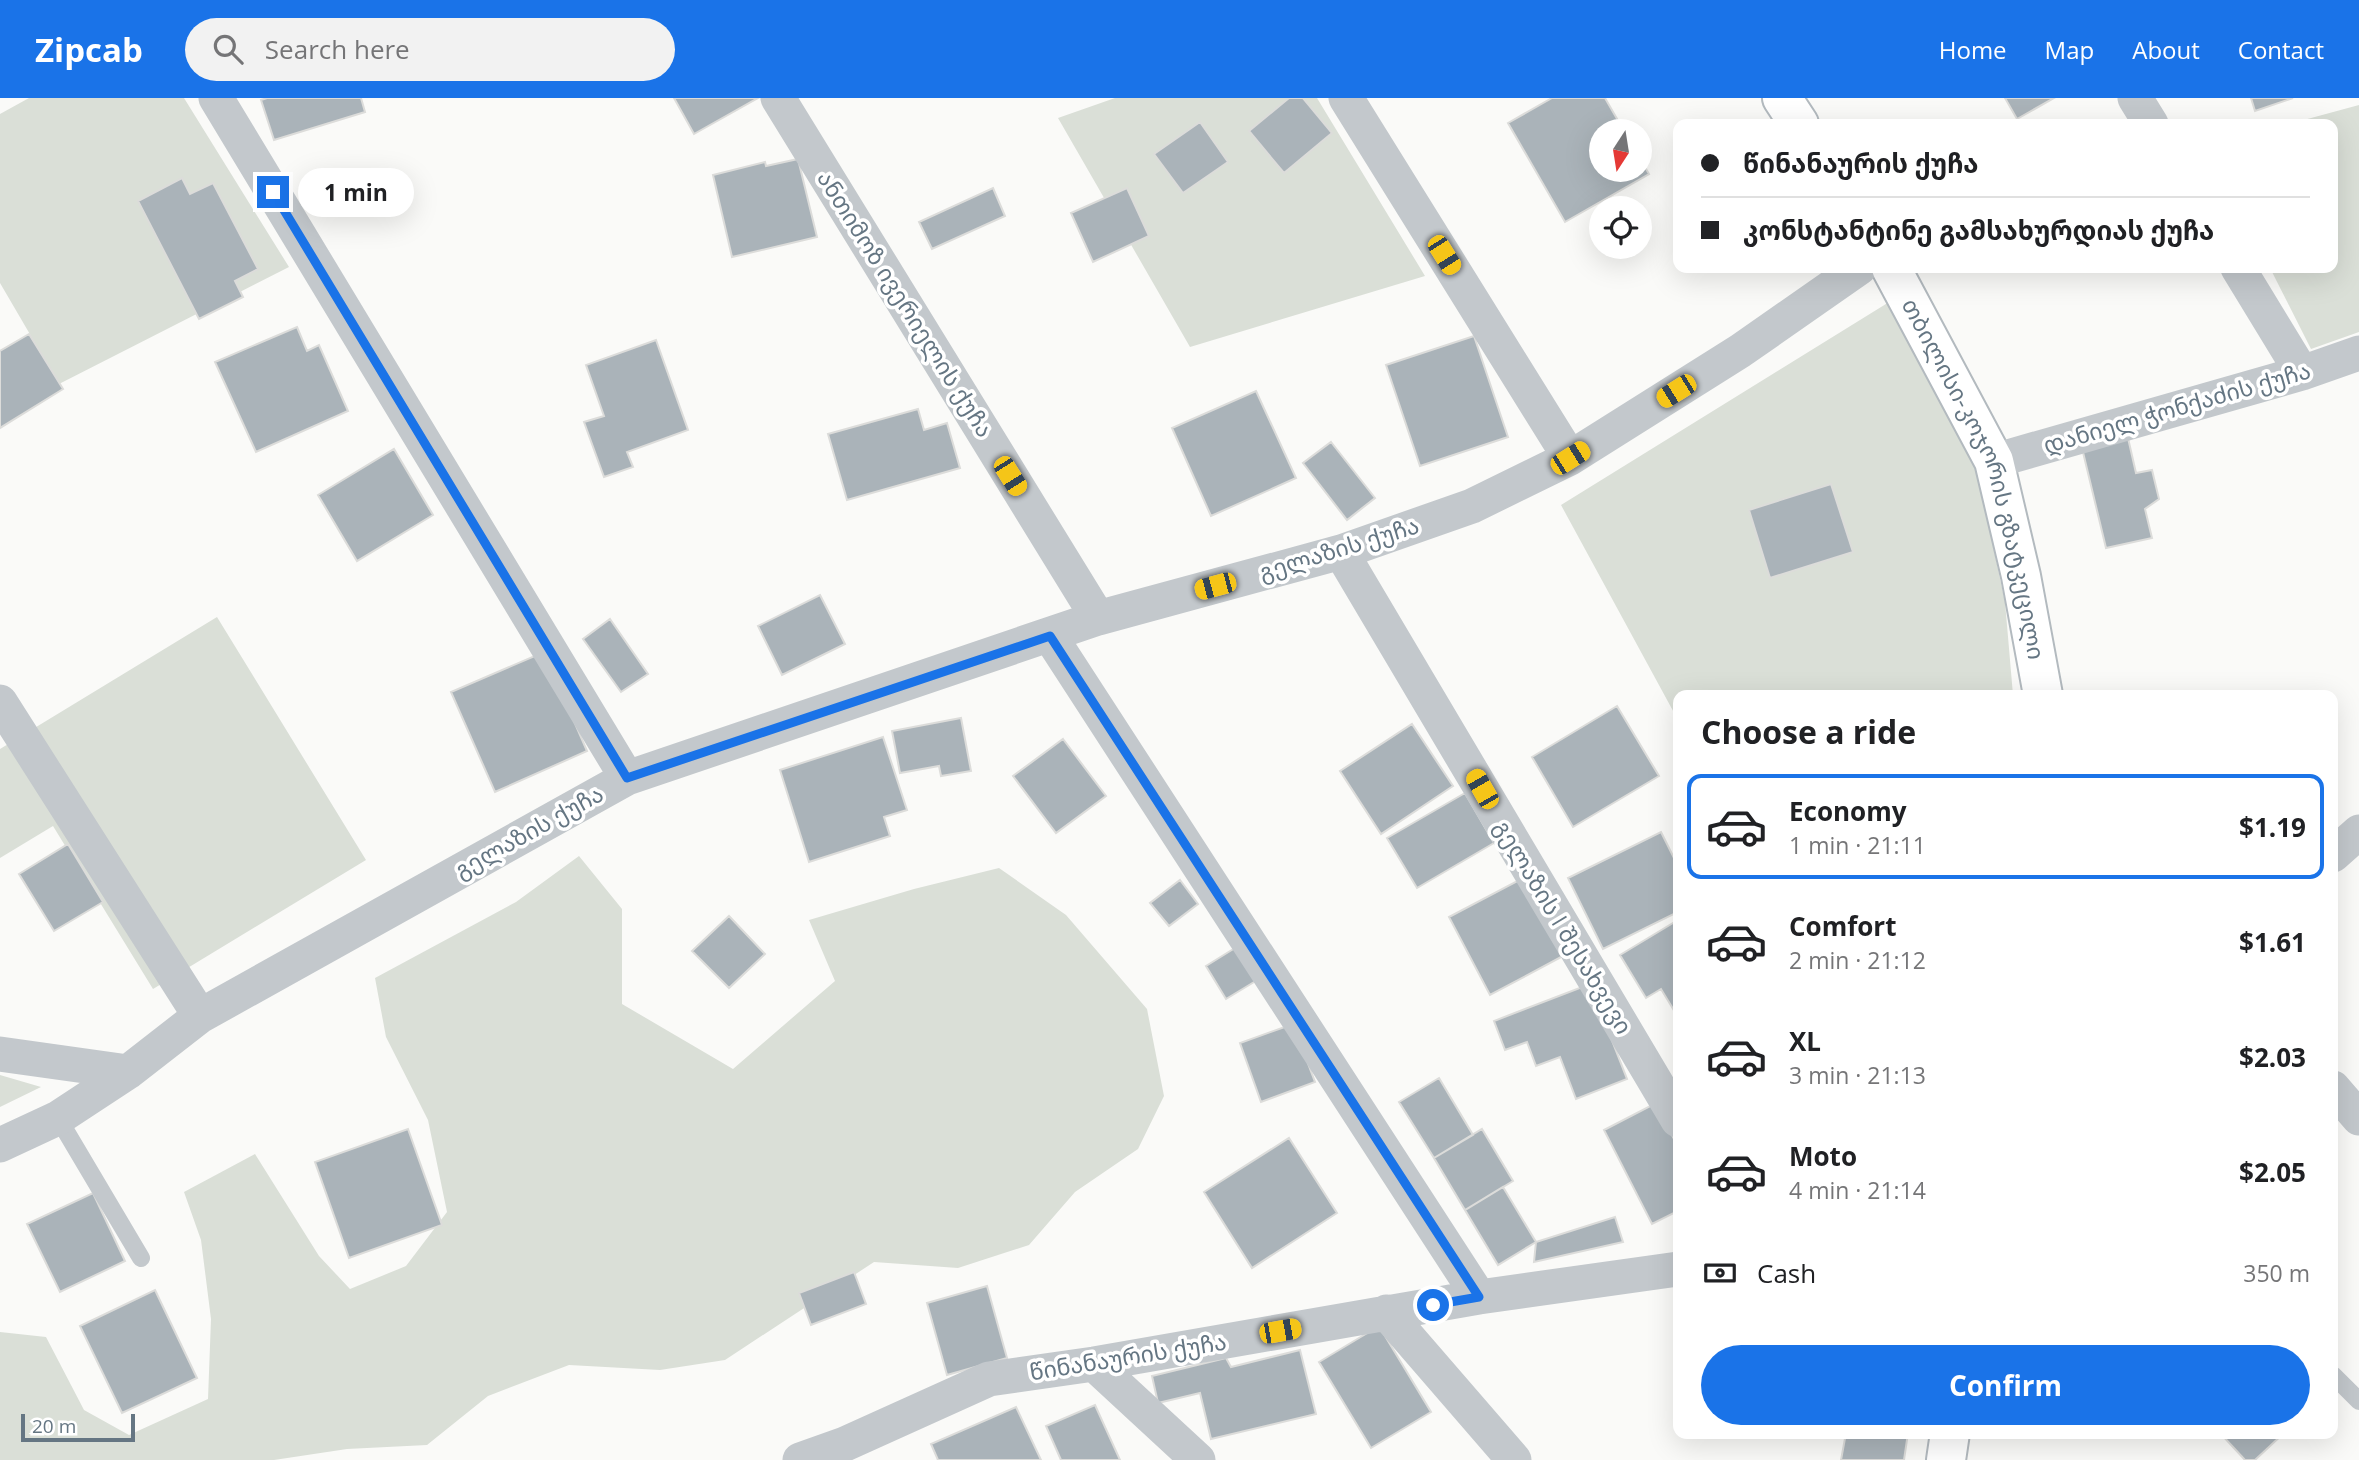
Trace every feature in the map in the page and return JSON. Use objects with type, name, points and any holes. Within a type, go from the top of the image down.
[{"type":"main road","points":[[1782,98],[1796,119]]},
{"type":"main road","name":"თბილისი-კოჯორის გზატკეცილი","points":[[1894,273],[1994,461],[2021,576],[2042,690]]},
{"type":"main road","points":[[1946,1460],[1949,1439]]},
{"type":"street","points":[[216,98],[627,778]]},
{"type":"street","name":"ანთიმოზ ივერიელის ქუჩა","points":[[778,98],[1098,618]]},
{"type":"street","points":[[1346,98],[1570,458]]},
{"type":"street","points":[[2135,98],[2148,119]]},
{"type":"street","name":"გელაზის ქუჩა","points":[[0,1145],[58,1118],[128,1072],[200,1016],[627,778],[1098,618],[1341,552],[1472,506],[1570,458],[1740,351],[1852,273]]},
{"type":"street","points":[[2241,273],[2302,373]]},
{"type":"street","name":"დანიელ ჭონქაძის ქუჩა","points":[[1994,461],[2302,373],[2359,353]]},
{"type":"street","name":"გელაზის I შესახვევი","points":[[1341,552],[1673,1112]]},
{"type":"street","points":[[1050,636],[1479,1297]]},
{"type":"street","points":[[0,702],[200,1016]]},
{"type":"street","points":[[2338,851],[2359,832]]},
{"type":"street","points":[[0,1054],[128,1072]]},
{"type":"street","points":[[2338,1094],[2359,1118]]},
{"type":"street","name":"წინანაურის ქუჩა","points":[[800,1460],[848,1452],[989,1379],[1094,1364],[1479,1297],[1673,1270]]},
{"type":"street","points":[[1386,1312],[1514,1460]]},
{"type":"street","points":[[1094,1364],[1198,1460]]},
{"type":"lane","points":[[58,1118],[141,1258]]},
{"type":"lane","points":[[2338,1380],[2359,1401]]},
{"type":"shaded area","points":[[29,98],[184,98],[289,267],[59,384],[0,283],[0,114]]},
{"type":"shaded area","points":[[1115,98],[1317,98],[1425,276],[1190,347],[1058,118]]},
{"type":"shaded area","points":[[2359,105],[2359,332],[2311,349],[2273,273],[2338,273],[2338,119],[2307,119]]},
{"type":"shaded area","points":[[1894,299],[1969,433],[2005,602],[2013,690],[1673,690],[1673,711],[1561,505]]},
{"type":"shaded area","points":[[217,617],[366,860],[153,989],[53,826],[0,858],[0,749]]},
{"type":"shaded area","points":[[579,856],[622,909],[622,1004],[733,1069],[835,981],[809,920],[914,889],[999,868],[1066,915],[1147,1009],[1164,1096],[1138,1149],[1075,1192],[1029,1245],[958,1268],[874,1262],[725,1360],[660,1370],[569,1365],[488,1396],[427,1445],[347,1449],[274,1460],[0,1460],[0,1332],[46,1337],[84,1410],[129,1435],[208,1399],[211,1319],[201,1240],[184,1192],[255,1154],[319,1256],[350,1289],[406,1266],[447,1212],[428,1120],[386,1037],[375,978],[516,902]]},
{"type":"shaded area","points":[[0,1075],[41,1087],[0,1107]]},
{"type":"building","points":[[361,98],[365,112],[274,140],[261,100]]},
{"type":"building","points":[[674,98],[758,98],[694,134]]},
{"type":"building","points":[[1289,98],[1303,98],[1332,133],[1284,173],[1249,131]]},
{"type":"building","points":[[1552,98],[1605,98],[1617,119],[1589,119],[1589,182],[1635,182],[1610,196],[1589,196],[1589,208],[1565,222],[1508,123]]},
{"type":"building","points":[[2005,98],[2054,98],[2017,119]]},
{"type":"building","points":[[2251,98],[2293,98],[2255,111]]},
{"type":"building","points":[[1200,122],[1228,162],[1183,193],[1154,154]]},
{"type":"building","points":[[798,159],[817,237],[732,257],[713,175],[765,162],[766,166]]},
{"type":"building","points":[[182,178],[190,194],[213,183],[258,269],[235,281],[243,297],[199,319],[138,201]]},
{"type":"building","points":[[993,188],[1005,216],[932,249],[919,222]]},
{"type":"building","points":[[1127,188],[1149,236],[1093,262],[1071,213]]},
{"type":"building","points":[[297,327],[307,351],[319,345],[348,411],[256,452],[215,362]]},
{"type":"building","points":[[29,334],[63,389],[0,428],[0,351]]},
{"type":"building","points":[[1474,336],[1508,437],[1420,466],[1386,365]]},
{"type":"building","points":[[656,340],[688,430],[627,452],[633,467],[604,477],[584,422],[604,416],[586,365]]},
{"type":"building","points":[[1256,391],[1296,478],[1211,516],[1172,428]]},
{"type":"building","points":[[918,409],[924,430],[947,423],[960,468],[847,500],[828,434]]},
{"type":"building","points":[[2128,438],[2136,473],[2152,470],[2159,499],[2145,509],[2152,538],[2106,548],[2082,448]]},
{"type":"building","points":[[1331,442],[1375,498],[1347,520],[1303,463]]},
{"type":"building","points":[[394,449],[433,515],[357,561],[318,495]]},
{"type":"building","points":[[1831,484],[1853,552],[1770,578],[1749,510]]},
{"type":"building","points":[[820,595],[845,644],[782,675],[758,626]]},
{"type":"building","points":[[610,619],[648,674],[621,692],[583,639]]},
{"type":"building","points":[[544,652],[587,751],[495,792],[451,692]]},
{"type":"building","points":[[1617,706],[1659,776],[1573,827],[1532,757]]},
{"type":"building","points":[[961,718],[971,771],[941,776],[939,766],[900,773],[892,731]]},
{"type":"building","points":[[1412,724],[1453,786],[1381,834],[1340,771]]},
{"type":"building","points":[[883,737],[907,810],[884,817],[890,836],[809,862],[780,770]]},
{"type":"building","points":[[1063,739],[1106,796],[1056,833],[1013,776]]},
{"type":"building","points":[[1465,793],[1494,843],[1417,888],[1387,838]]},
{"type":"building","points":[[1661,832],[1673,856],[1673,914],[1603,949],[1568,878]]},
{"type":"building","points":[[68,844],[103,902],[54,931],[19,874]]},
{"type":"building","points":[[1523,878],[1563,956],[1490,995],[1449,917]]},
{"type":"building","points":[[1180,880],[1198,904],[1169,926],[1150,903]]},
{"type":"building","points":[[729,916],[765,954],[729,988],[692,951]]},
{"type":"building","points":[[1673,923],[1673,1009],[1661,989],[1646,998],[1620,955]]},
{"type":"building","points":[[1243,943],[1264,976],[1226,999],[1206,966]]},
{"type":"building","points":[[1590,984],[1627,1079],[1576,1099],[1560,1057],[1536,1066],[1527,1042],[1505,1050],[1494,1021]]},
{"type":"building","points":[[1293,1024],[1315,1082],[1261,1102],[1240,1043]]},
{"type":"building","points":[[1439,1078],[1473,1135],[1434,1158],[1399,1102]]},
{"type":"building","points":[[1656,1103],[1673,1137],[1673,1214],[1652,1224],[1604,1130]]},
{"type":"building","points":[[408,1129],[442,1225],[349,1258],[315,1162]]},
{"type":"building","points":[[1482,1129],[1513,1181],[1465,1210],[1434,1158]]},
{"type":"building","points":[[1289,1138],[1337,1213],[1252,1268],[1204,1192]]},
{"type":"building","points":[[1503,1187],[1536,1242],[1498,1265],[1465,1210]]},
{"type":"building","points":[[93,1193],[125,1261],[60,1292],[27,1224]]},
{"type":"building","points":[[1615,1217],[1623,1242],[1534,1262],[1536,1242]]},
{"type":"building","points":[[854,1272],[866,1304],[811,1325],[799,1293]]},
{"type":"building","points":[[987,1286],[1007,1358],[947,1375],[927,1303]]},
{"type":"building","points":[[155,1290],[197,1378],[122,1413],[80,1326]]},
{"type":"building","points":[[1379,1326],[1431,1412],[1371,1448],[1319,1362]]},
{"type":"building","points":[[1300,1350],[1316,1414],[1211,1439],[1200,1393],[1158,1403],[1152,1376],[1226,1358],[1231,1367]]},
{"type":"building","points":[[1095,1405],[1120,1460],[1061,1460],[1046,1426]]},
{"type":"building","points":[[1016,1407],[1041,1460],[938,1460],[931,1444]]},
{"type":"building","points":[[1845,1439],[1907,1439],[1904,1460],[1841,1460]]},
{"type":"building","points":[[2226,1439],[2278,1439],[2255,1460],[2245,1460]]},
{"type":"route","points":[[273,192],[627,778],[1050,636],[1479,1297],[1433,1305]]}]
